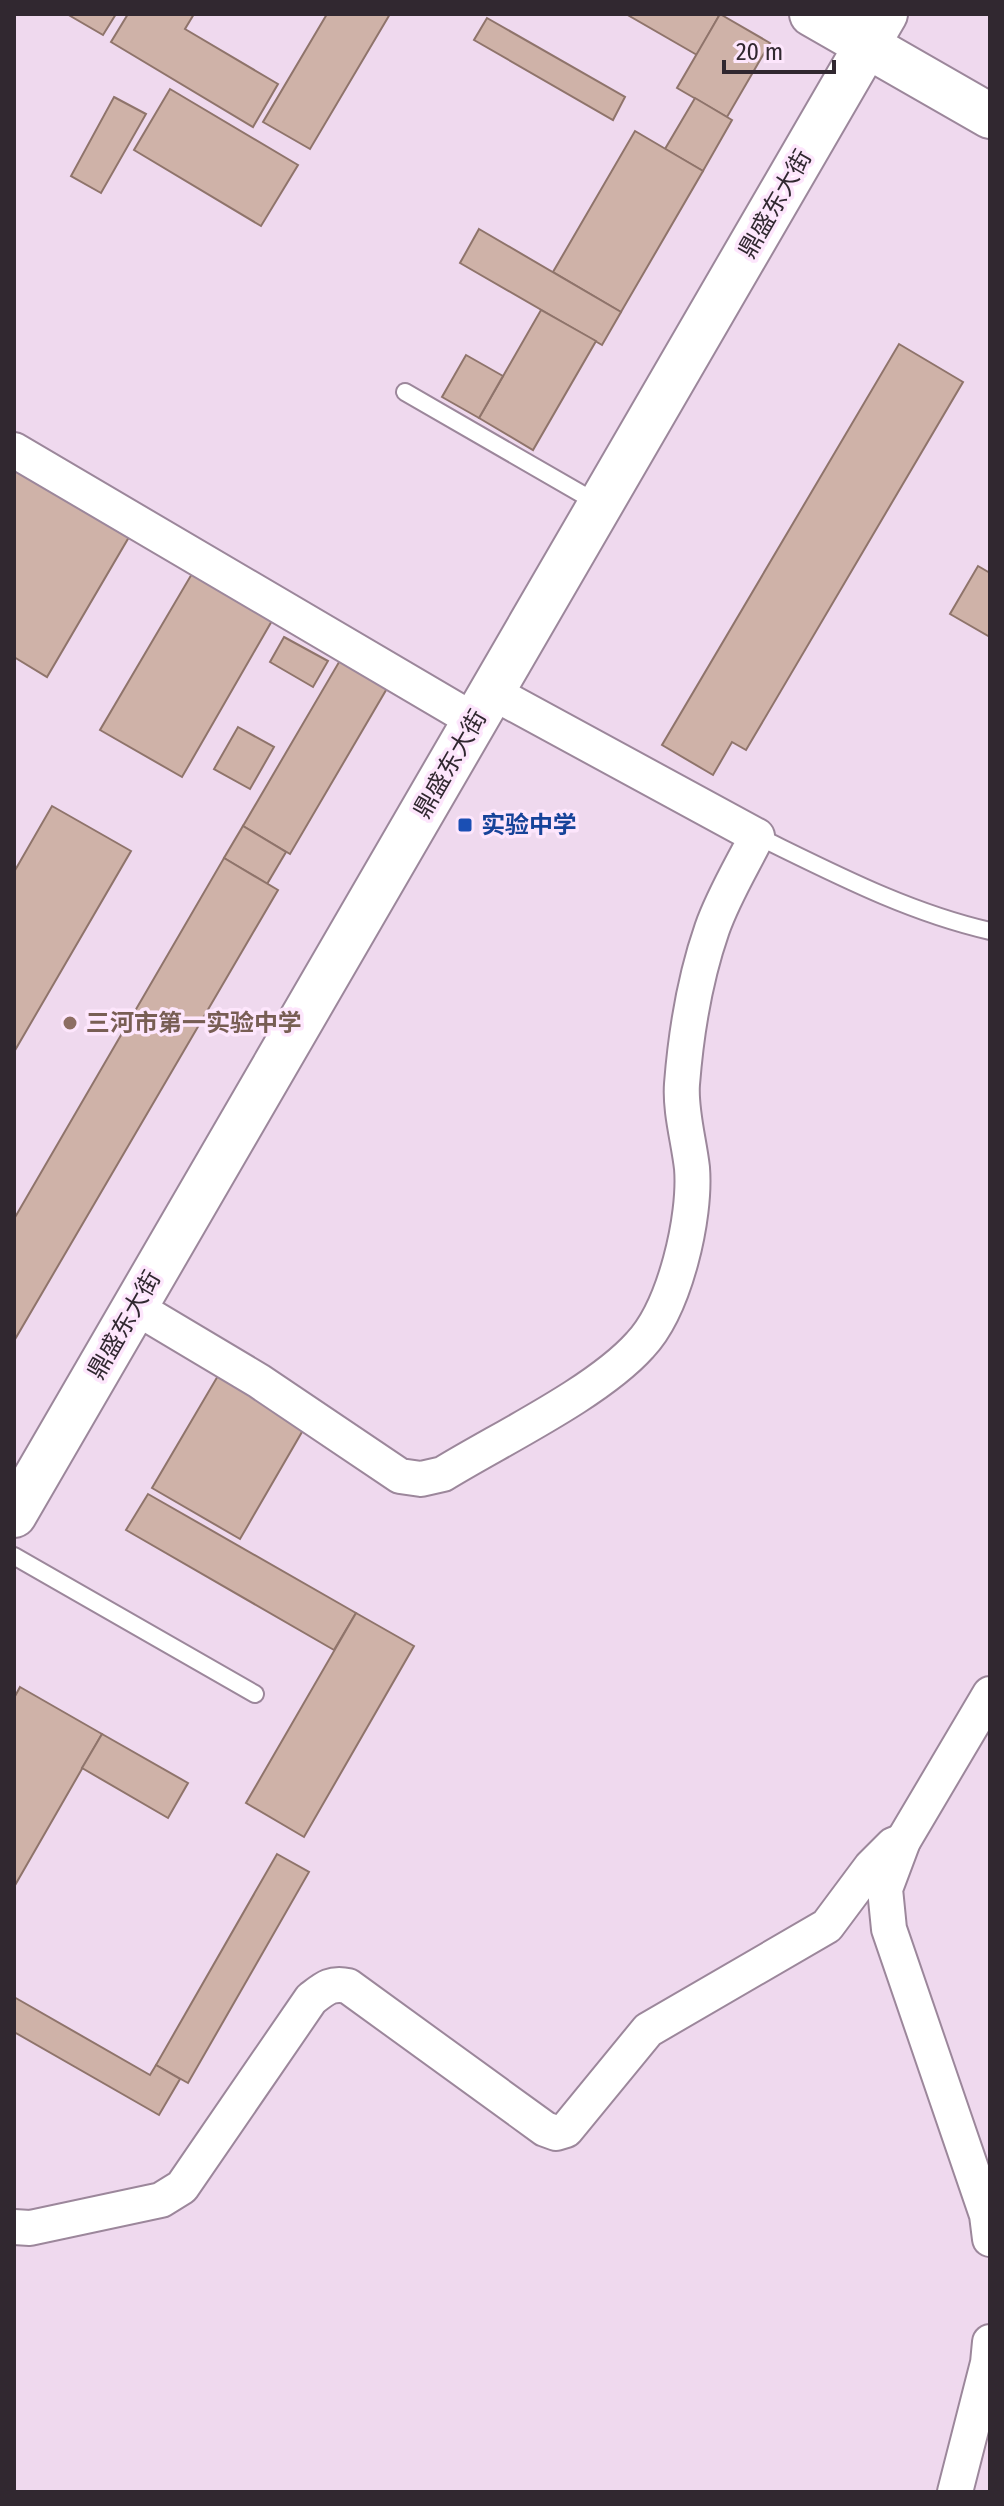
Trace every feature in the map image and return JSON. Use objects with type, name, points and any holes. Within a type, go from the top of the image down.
[{"type":"main road","points":[[812,14],[876,30],[990,116]]},
{"type":"main road","name":"鼎盛东大街","points":[[14,1515],[876,30]]},
{"type":"street","points":[[14,450],[484,706],[757,836],[712,927],[695,991],[681,1087],[692,1171],[691,1203],[675,1277],[659,1317],[642,1344],[612,1372],[443,1474],[410,1479],[400,1476],[259,1381],[135,1307]]},
{"type":"street","points":[[990,1694],[903,1841],[885,1889],[889,1929],[987,2215],[990,2239]]},
{"type":"street","points":[[14,2227],[30,2228],[161,2200],[182,2187],[311,1999],[328,1986],[338,1984],[348,1986],[545,2129],[556,2133],[566,2130],[648,2030],[827,1926],[871,1867],[893,1845],[903,1841]]},
{"type":"street","points":[[955,2492],[988,2363],[990,2342]]},
{"type":"lane","points":[[405,392],[600,505]]},
{"type":"lane","points":[[757,836],[901,905],[939,919],[990,931]]},
{"type":"lane","points":[[14,1556],[255,1694]]},
{"type":"building","points":[[67,14],[116,14],[103,35]]},
{"type":"building","points":[[128,14],[194,14],[185,29],[278,84],[253,127],[111,42]]},
{"type":"building","points":[[327,14],[390,14],[310,149],[263,122]]},
{"type":"building","points":[[626,14],[720,14],[697,55]]},
{"type":"building","points":[[720,14],[770,43],[727,117],[677,88]]},
{"type":"building","points":[[487,18],[625,97],[613,120],[474,40]]},
{"type":"building","points":[[170,89],[298,165],[261,226],[134,150]]},
{"type":"building","points":[[114,97],[146,114],[101,193],[71,176]]},
{"type":"building","points":[[695,98],[732,120],[703,171],[665,149]]},
{"type":"building","points":[[635,131],[703,171],[621,312],[553,272]]},
{"type":"building","points":[[479,229],[621,312],[602,345],[460,263]]},
{"type":"building","points":[[541,310],[596,341],[533,450],[479,418]]},
{"type":"building","points":[[899,344],[963,382],[746,750],[732,742],[713,775],[662,745]]},
{"type":"building","points":[[466,355],[503,376],[479,418],[442,397]]},
{"type":"building","points":[[14,470],[129,537],[47,677],[14,657]]},
{"type":"building","points":[[978,566],[990,573],[990,637],[950,614]]},
{"type":"building","points":[[193,572],[273,619],[182,777],[100,730]]},
{"type":"building","points":[[284,637],[328,661],[313,687],[270,662]]},
{"type":"building","points":[[342,657],[389,685],[290,854],[243,826]]},
{"type":"building","points":[[238,727],[274,747],[250,789],[214,769]]},
{"type":"building","points":[[52,806],[131,851],[14,1052],[14,872]]},
{"type":"building","points":[[243,826],[286,852],[267,884],[224,858]]},
{"type":"building","points":[[224,858],[278,890],[14,1341],[14,1219]]},
{"type":"building","points":[[219,1374],[306,1425],[240,1539],[152,1488]]},
{"type":"building","points":[[148,1494],[356,1613],[334,1650],[126,1530]]},
{"type":"building","points":[[356,1613],[414,1646],[304,1837],[246,1803]]},
{"type":"building","points":[[20,1687],[102,1734],[14,1887],[14,1698]]},
{"type":"building","points":[[102,1734],[188,1783],[168,1818],[82,1768]]},
{"type":"building","points":[[277,1854],[309,1872],[188,2083],[156,2065]]},
{"type":"building","points":[[14,1997],[150,2075],[156,2065],[180,2079],[159,2115],[14,2032]]},
{"type":"place","name":"实验中学","points":[[465,825]]},
{"type":"place","name":"三河市第一实验中学","points":[[70,1023]]}]
